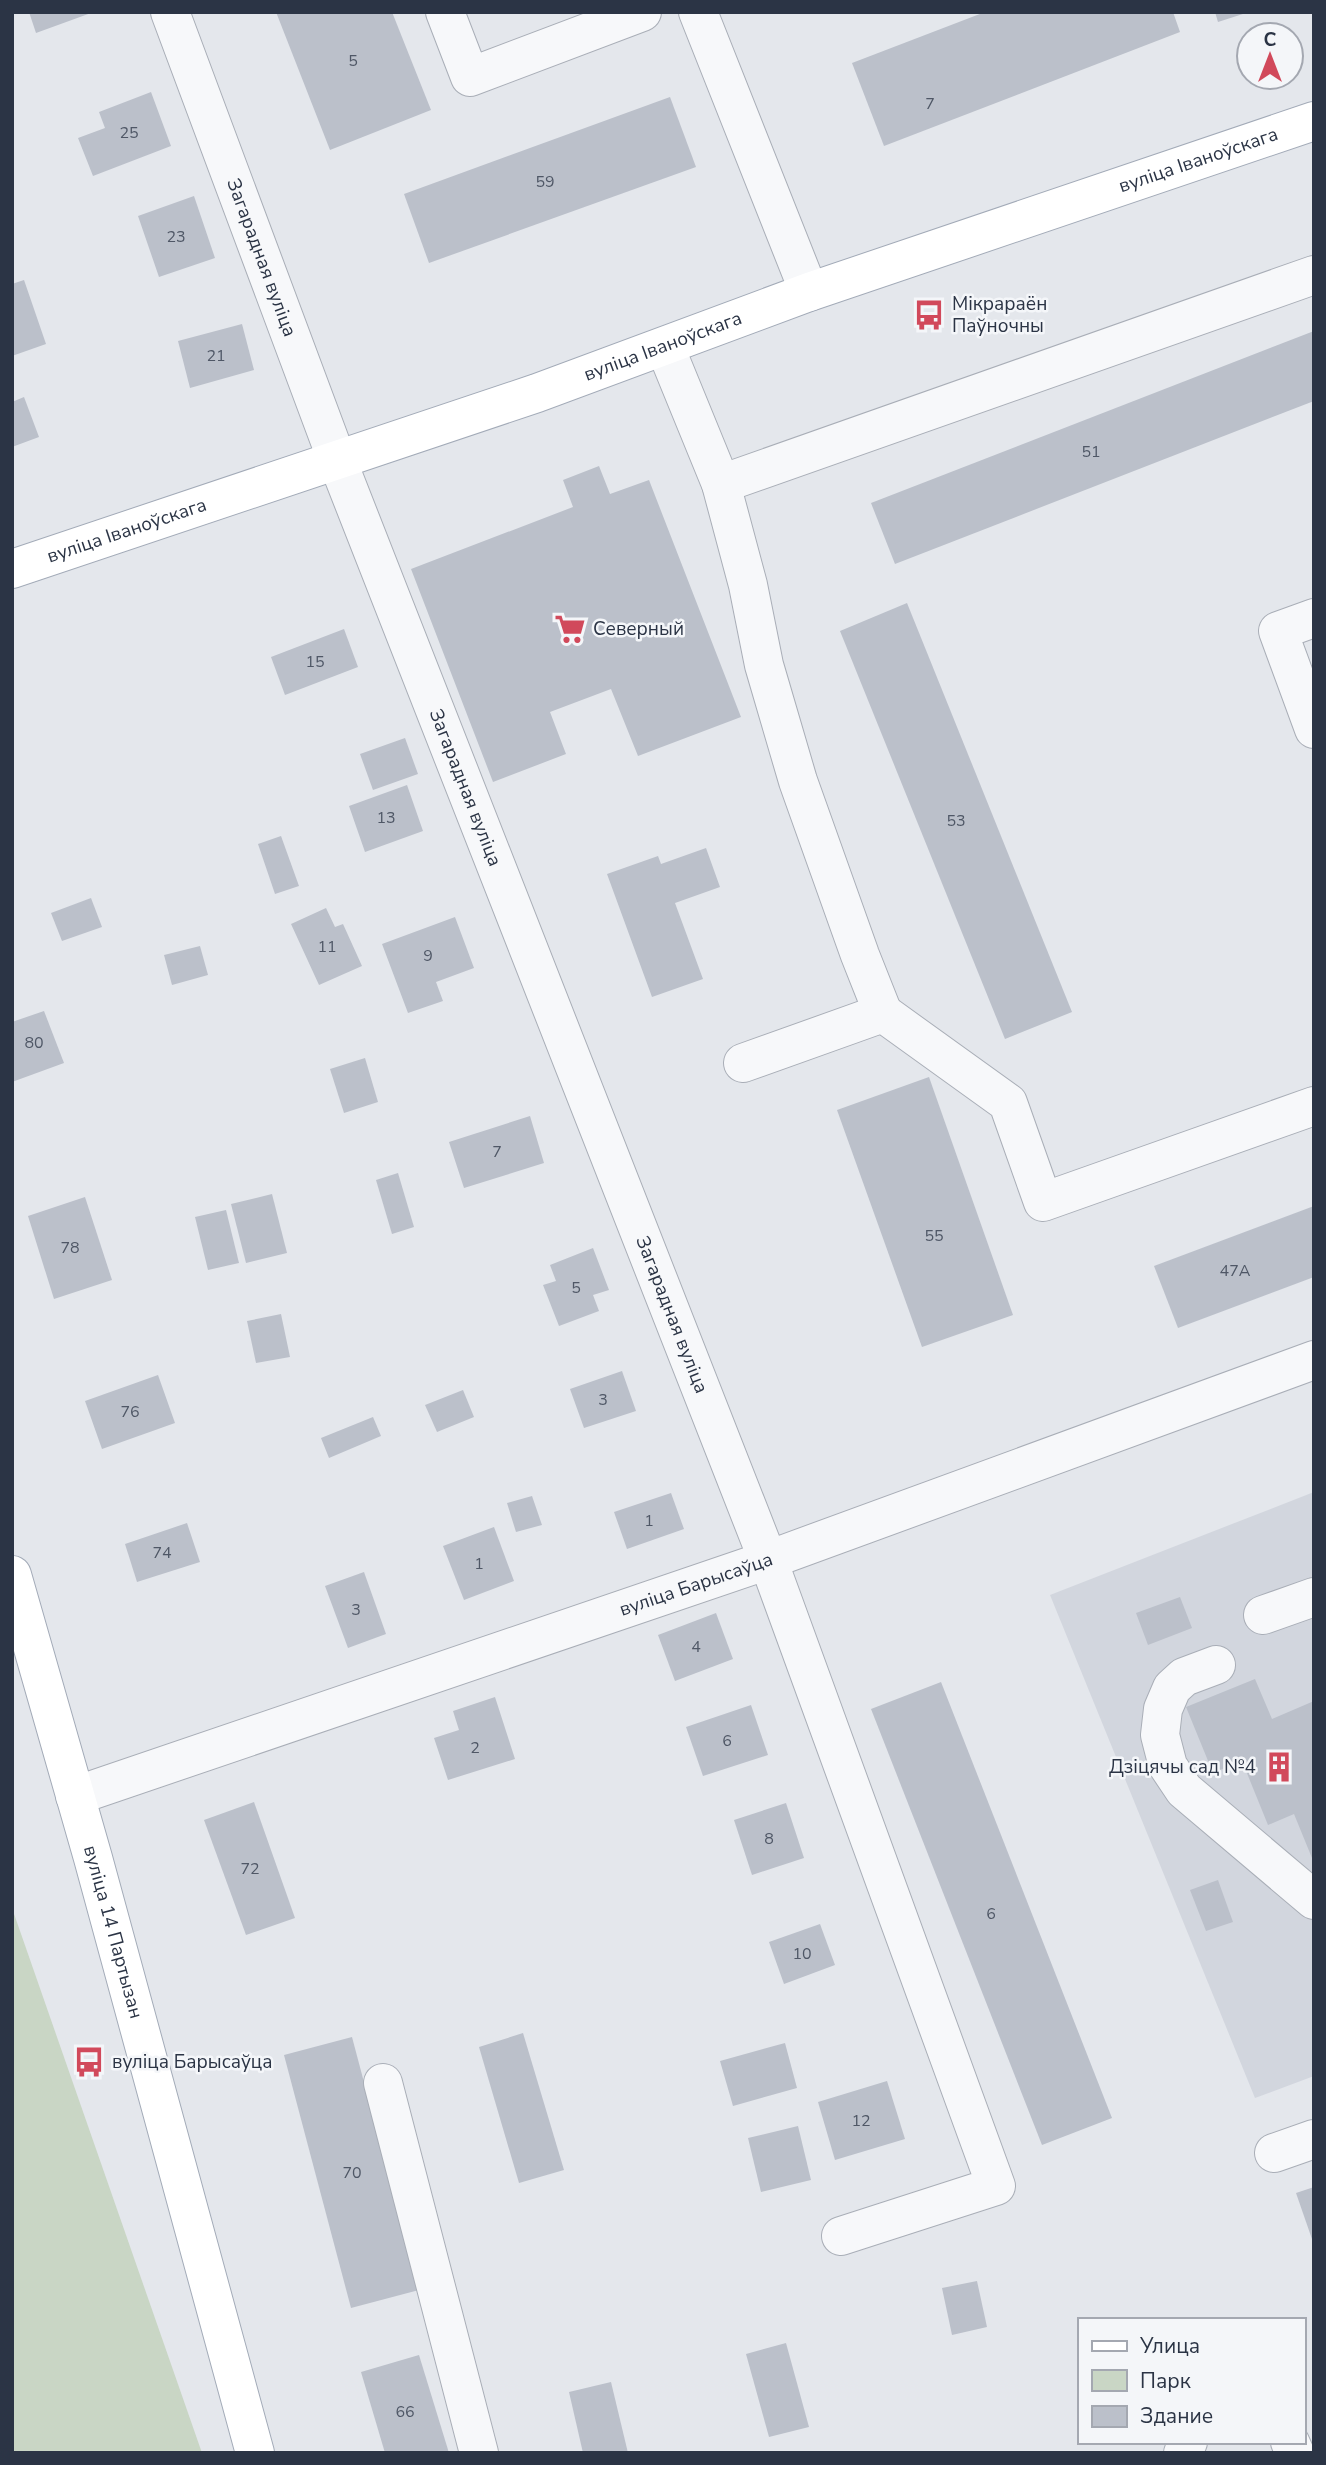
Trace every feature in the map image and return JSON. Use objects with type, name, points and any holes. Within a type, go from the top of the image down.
[{"type":"main road","name":"вуліца Іваноўскага","points":[[12,569],[337,460],[665,347],[809,292],[1314,121]]},
{"type":"main road","name":"вуліца 14 Партызан","points":[[12,1575],[255,2453]]},
{"type":"street","name":"Загарадная вуліца","points":[[170,12],[337,460],[768,1560],[996,2186],[841,2236]]},
{"type":"street","points":[[445,12],[470,76],[642,12]]},
{"type":"street","points":[[698,12],[809,292]]},
{"type":"street","points":[[721,484],[1314,275]]},
{"type":"street","points":[[665,347],[721,484],[748,585],[764,665],[798,781],[883,1013],[1008,1103],[1043,1202],[1314,1106]]},
{"type":"street","points":[[1314,618],[1278,631],[1314,729]]},
{"type":"street","points":[[743,1063],[883,1013]]},
{"type":"street","name":"вуліца Барысаўца","points":[[75,1796],[768,1560],[1314,1360]]},
{"type":"street","points":[[1264,1615],[1314,1597]]},
{"type":"street","points":[[1216,1665],[1184,1677],[1172,1688],[1163,1709],[1160,1735],[1168,1766],[1184,1790],[1314,1900]]},
{"type":"street","points":[[383,2083],[479,2453]]},
{"type":"street","points":[[1273,2153],[1314,2139]]},
{"type":"shaded area","points":[[1314,1492],[1314,2076],[1255,2098],[1050,1595]]},
{"type":"green space","points":[[12,1908],[202,2453],[12,2453]]},
{"type":"building","points":[[29,12],[91,12],[91,13],[36,33]]},
{"type":"building","points":[[276,12],[392,12],[431,110],[330,150]]},
{"type":"building","points":[[985,12],[1173,12],[1180,32],[884,146],[852,63]]},
{"type":"building","points":[[1215,12],[1246,12],[1246,13],[1218,22]]},
{"type":"building","points":[[151,92],[171,146],[93,176],[78,138],[105,128],[99,112]]},
{"type":"building","points":[[670,97],[696,167],[429,263],[404,194]]},
{"type":"building","points":[[194,196],[215,258],[159,277],[138,216]]},
{"type":"building","points":[[24,280],[46,344],[12,356],[12,284]]},
{"type":"building","points":[[242,324],[254,370],[190,388],[178,341]]},
{"type":"building","points":[[1314,331],[1314,401],[895,564],[871,503]]},
{"type":"building","points":[[24,397],[39,437],[12,447],[12,402]]},
{"type":"building","name":"Северный","points":[[599,466],[610,494],[649,480],[741,717],[638,756],[611,689],[550,712],[566,754],[493,782],[411,569],[573,507],[563,480]]},
{"type":"building","points":[[907,603],[1072,1012],[1005,1039],[840,631]]},
{"type":"building","points":[[344,629],[358,667],[285,695],[271,657]]},
{"type":"building","points":[[405,738],[418,774],[373,790],[360,754]]},
{"type":"building","points":[[407,785],[423,831],[365,852],[349,806]]},
{"type":"building","points":[[281,836],[299,886],[275,894],[258,844]]},
{"type":"building","points":[[706,848],[720,887],[675,903],[703,979],[652,997],[607,874],[658,856],[661,864]]},
{"type":"building","points":[[91,898],[102,927],[62,941],[51,913]]},
{"type":"building","points":[[326,908],[335,927],[343,924],[362,966],[319,985],[291,924]]},
{"type":"building","points":[[455,917],[474,968],[436,982],[443,1001],[408,1013],[382,944]]},
{"type":"building","points":[[200,946],[208,975],[172,985],[164,955]]},
{"type":"building","points":[[44,1011],[64,1063],[12,1082],[12,1022]]},
{"type":"building","points":[[365,1058],[378,1102],[344,1113],[330,1069]]},
{"type":"building","points":[[929,1077],[1013,1315],[922,1347],[837,1110]]},
{"type":"building","points":[[530,1116],[544,1163],[464,1188],[449,1142]]},
{"type":"building","points":[[398,1173],[414,1227],[392,1234],[376,1180]]},
{"type":"building","points":[[272,1194],[287,1253],[246,1263],[231,1204]]},
{"type":"building","points":[[85,1197],[112,1280],[54,1299],[28,1216]]},
{"type":"building","points":[[1314,1206],[1314,1277],[1178,1328],[1154,1266]]},
{"type":"building","points":[[226,1210],[239,1263],[208,1270],[195,1217]]},
{"type":"building","points":[[593,1248],[609,1290],[593,1295],[599,1311],[559,1326],[543,1285],[556,1281],[550,1265]]},
{"type":"building","points":[[281,1314],[290,1357],[256,1363],[247,1321]]},
{"type":"building","points":[[622,1371],[636,1411],[584,1428],[570,1389]]},
{"type":"building","points":[[158,1375],[175,1423],[102,1449],[85,1401]]},
{"type":"building","points":[[463,1390],[474,1417],[437,1432],[425,1405]]},
{"type":"building","points":[[373,1417],[381,1436],[329,1458],[321,1438]]},
{"type":"building","points":[[671,1493],[684,1529],[627,1549],[614,1512]]},
{"type":"building","points":[[532,1496],[542,1525],[516,1532],[507,1503]]},
{"type":"building","points":[[187,1523],[200,1562],[137,1582],[125,1544]]},
{"type":"building","points":[[494,1527],[514,1581],[464,1600],[443,1546]]},
{"type":"building","points":[[364,1572],[386,1634],[348,1648],[325,1586]]},
{"type":"building","points":[[1180,1597],[1192,1628],[1148,1645],[1136,1613]]},
{"type":"building","points":[[716,1613],[733,1659],[675,1681],[658,1635]]},
{"type":"building","name":"Дзіцячы сад №4","points":[[1255,1679],[1272,1719],[1314,1701],[1314,1863],[1294,1814],[1268,1825],[1242,1761],[1213,1773],[1186,1707]]},
{"type":"building","points":[[941,1682],[1112,2118],[1042,2145],[871,1709]]},
{"type":"building","points":[[495,1697],[515,1759],[448,1780],[434,1738],[459,1730],[453,1711]]},
{"type":"building","points":[[751,1705],[768,1755],[703,1776],[686,1727]]},
{"type":"building","points":[[254,1802],[295,1918],[246,1935],[204,1820]]},
{"type":"building","points":[[786,1803],[804,1858],[752,1875],[734,1820]]},
{"type":"building","points":[[1218,1880],[1233,1922],[1206,1931],[1190,1890]]},
{"type":"building","points":[[820,1924],[835,1965],[784,1984],[769,1942]]},
{"type":"building","points":[[523,2033],[564,2170],[519,2183],[479,2047]]},
{"type":"building","points":[[352,2037],[419,2290],[351,2308],[284,2055]]},
{"type":"building","points":[[785,2043],[797,2088],[733,2106],[720,2061]]},
{"type":"building","points":[[887,2081],[905,2139],[835,2160],[818,2102]]},
{"type":"building","points":[[798,2126],[811,2180],[761,2192],[748,2138]]},
{"type":"building","points":[[1314,2187],[1314,2242],[1313,2242],[1296,2193]]},
{"type":"building","points":[[977,2281],[987,2327],[952,2335],[942,2288]]},
{"type":"building","points":[[786,2343],[809,2427],[769,2437],[746,2354]]},
{"type":"building","points":[[419,2355],[449,2453],[385,2453],[361,2372]]},
{"type":"building","points":[[611,2382],[628,2453],[583,2453],[569,2392]]},
{"type":"place","name":"Мікрараён Паўночны","points":[[929,315]]},
{"type":"place","name":"Северный","points":[[570,629]]},
{"type":"place","name":"Дзіцячы сад №4","points":[[1279,1767]]},
{"type":"place","name":"вуліца Барысаўца","points":[[89,2062]]}]
